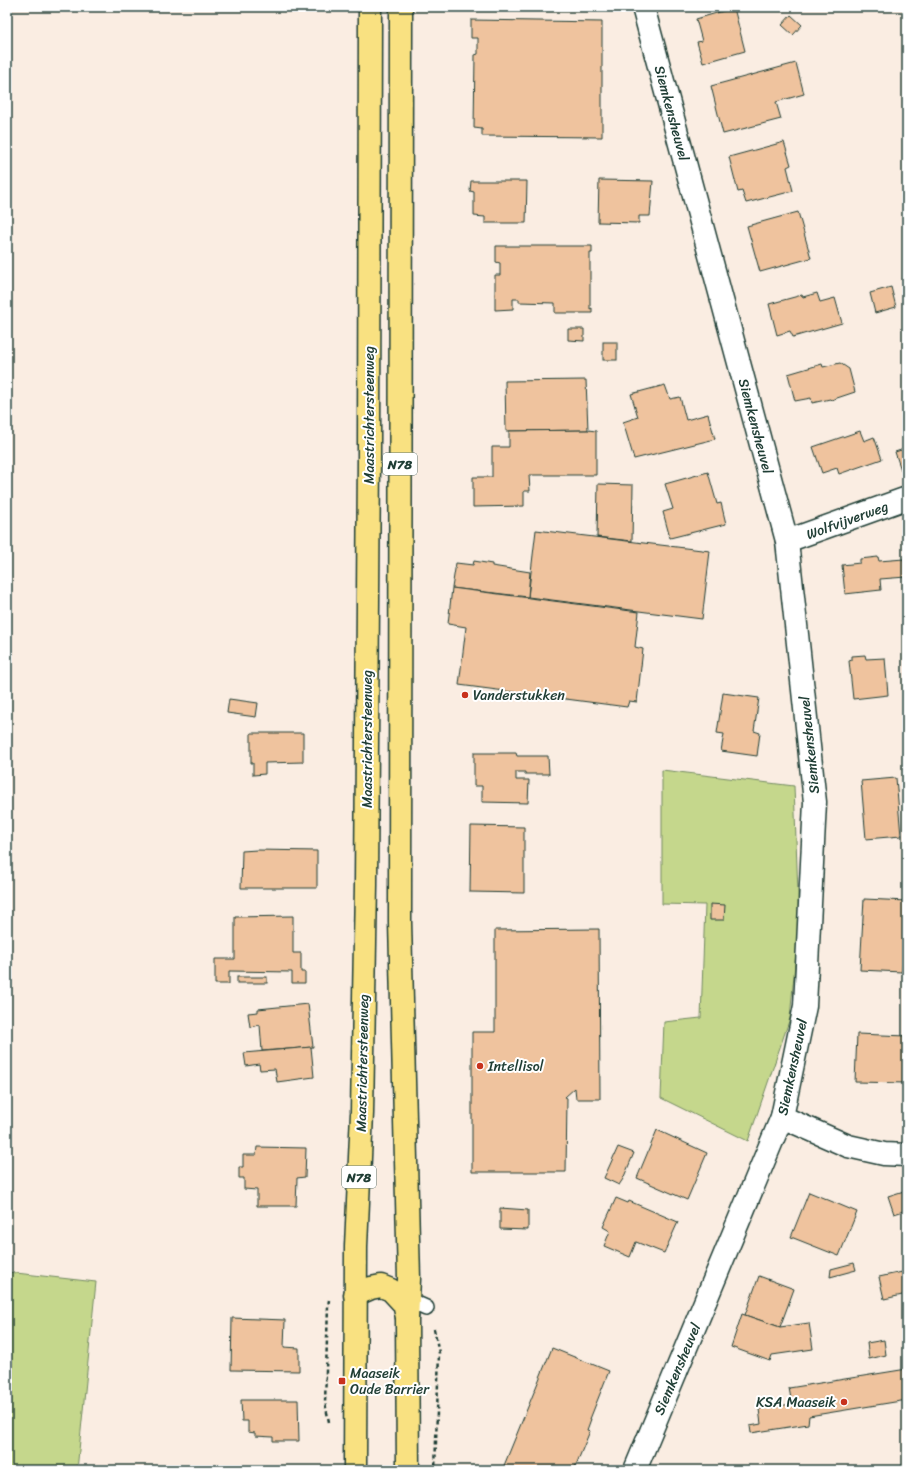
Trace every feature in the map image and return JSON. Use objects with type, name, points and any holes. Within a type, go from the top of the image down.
[{"type":"main road","name":"Maastrichtersteenweg","points":[[355,1470],[355,1295],[362,1113],[366,877],[370,7]]},
{"type":"main road","name":"N78","points":[[401,7],[400,922],[409,1279],[414,1309],[408,1470]]},
{"type":"main road","points":[[355,1295],[371,1288],[381,1286],[391,1290],[404,1304],[414,1309]]},
{"type":"street","name":"Siemkensheuvel","points":[[635,1470],[782,1117],[805,1006],[815,802],[787,541],[643,7]]},
{"type":"street","name":"Wolfvijverweg","points":[[787,541],[907,498]]},
{"type":"street","points":[[782,1117],[848,1146],[884,1154],[907,1155]]},
{"type":"path","points":[[414,1309],[437,1338],[439,1353],[435,1470]]},
{"type":"green space","points":[[662,770],[794,786],[799,920],[790,1018],[748,1141],[661,1098],[664,1022],[701,1018],[705,905],[662,904]]},
{"type":"green space","points":[[7,1272],[96,1282],[77,1470],[7,1469]]},
{"type":"building","points":[[734,8],[745,51],[703,63],[697,42],[702,41],[696,19]]},
{"type":"building","points":[[791,15],[802,25],[793,35],[782,25]]},
{"type":"building","points":[[471,20],[602,22],[602,137],[482,136],[482,129],[474,128],[475,55],[478,54],[478,38],[471,38]]},
{"type":"building","points":[[796,63],[804,94],[776,102],[781,119],[723,134],[711,86]]},
{"type":"building","points":[[784,142],[791,165],[787,167],[793,191],[746,203],[742,191],[738,192],[729,157]]},
{"type":"building","points":[[599,180],[653,181],[650,216],[639,216],[639,223],[598,222]]},
{"type":"building","points":[[471,181],[527,181],[526,223],[485,223],[485,217],[474,216],[474,192],[470,191]]},
{"type":"building","points":[[798,212],[811,258],[760,272],[747,226]]},
{"type":"building","points":[[496,246],[592,246],[592,253],[590,253],[590,309],[592,308],[592,313],[555,313],[555,303],[519,302],[519,299],[513,299],[513,309],[495,310],[495,275],[500,275],[500,263],[496,262]]},
{"type":"building","points":[[891,287],[896,307],[875,313],[870,293]]},
{"type":"building","points":[[817,293],[820,302],[835,298],[842,323],[793,337],[790,331],[777,335],[769,304],[802,295],[803,297]]},
{"type":"building","points":[[568,329],[584,329],[584,341],[568,340]]},
{"type":"building","points":[[603,342],[617,342],[617,360],[603,360]]},
{"type":"building","points":[[840,363],[849,369],[855,392],[831,400],[812,403],[811,398],[795,401],[788,374],[822,364],[823,367]]},
{"type":"building","points":[[586,380],[588,430],[506,431],[505,381]]},
{"type":"building","points":[[665,385],[670,399],[680,397],[686,420],[708,414],[715,439],[634,459],[623,422],[638,417],[631,394]]},
{"type":"building","points":[[509,431],[596,431],[596,475],[529,475],[530,491],[524,491],[524,506],[473,507],[473,477],[492,477],[492,447],[509,447]]},
{"type":"building","points":[[860,431],[864,441],[874,437],[882,459],[839,474],[837,468],[822,473],[813,447]]},
{"type":"building","points":[[904,449],[907,450],[907,475],[903,476],[895,452]]},
{"type":"building","points":[[708,472],[717,504],[721,503],[726,524],[670,538],[663,512],[673,509],[665,484]]},
{"type":"building","points":[[598,484],[633,485],[632,541],[597,537]]},
{"type":"building","points":[[536,530],[710,551],[702,619],[528,597]]},
{"type":"building","points":[[878,557],[879,561],[904,559],[906,577],[880,579],[881,590],[845,594],[842,565],[860,563],[860,559]]},
{"type":"building","points":[[474,561],[492,564],[492,566],[530,572],[528,597],[452,588],[456,563],[473,565]]},
{"type":"building","points":[[452,588],[639,612],[635,647],[643,649],[637,702],[629,701],[627,707],[459,685],[466,627],[448,624]]},
{"type":"building","points":[[865,655],[866,659],[885,658],[888,695],[853,699],[849,661],[852,660],[852,656]]},
{"type":"building","points":[[723,693],[759,698],[754,731],[760,733],[757,756],[721,751],[724,734],[717,733]]},
{"type":"building","points":[[229,699],[258,703],[256,717],[227,713]]},
{"type":"building","points":[[251,733],[303,733],[303,762],[265,763],[265,774],[253,775],[253,763],[251,763]]},
{"type":"building","points":[[474,753],[516,753],[517,756],[548,756],[549,774],[525,774],[525,772],[516,772],[516,780],[529,780],[528,803],[482,802],[482,786],[474,786]]},
{"type":"building","points":[[896,778],[901,836],[866,839],[861,781]]},
{"type":"building","points":[[471,826],[524,827],[524,893],[470,892]]},
{"type":"building","points":[[242,851],[317,851],[317,888],[241,888]]},
{"type":"building","points":[[864,899],[907,901],[907,921],[905,921],[902,972],[860,970]]},
{"type":"building","points":[[710,904],[725,905],[724,920],[710,920]]},
{"type":"building","points":[[293,916],[293,953],[301,953],[301,972],[305,972],[305,983],[292,983],[292,972],[229,971],[229,984],[215,984],[215,959],[235,959],[235,917]]},
{"type":"building","points":[[599,929],[600,1099],[576,1099],[575,1088],[565,1097],[567,1098],[566,1172],[472,1172],[472,1032],[495,1032],[495,930]]},
{"type":"building","points":[[237,977],[267,977],[267,983],[237,983]]},
{"type":"building","points":[[308,1004],[313,1047],[262,1051],[260,1025],[250,1027],[248,1013],[258,1012],[258,1009]]},
{"type":"building","points":[[857,1034],[907,1036],[907,1083],[855,1082]]},
{"type":"building","points":[[311,1047],[314,1077],[277,1082],[275,1069],[260,1070],[259,1064],[246,1066],[244,1053]]},
{"type":"building","points":[[657,1130],[707,1153],[687,1200],[637,1178]]},
{"type":"building","points":[[257,1147],[306,1148],[305,1177],[297,1178],[296,1206],[257,1206],[257,1190],[244,1189],[244,1178],[239,1178],[239,1167],[243,1167],[243,1155],[256,1155]]},
{"type":"building","points":[[618,1147],[634,1153],[619,1185],[604,1178]]},
{"type":"building","points":[[907,1190],[907,1210],[894,1214],[888,1196]]},
{"type":"building","points":[[809,1192],[857,1212],[839,1256],[791,1237]]},
{"type":"building","points":[[616,1198],[628,1203],[629,1201],[678,1222],[664,1253],[636,1242],[630,1257],[604,1246],[610,1231],[603,1227]]},
{"type":"building","points":[[500,1208],[528,1210],[528,1230],[500,1229]]},
{"type":"building","points":[[854,1263],[856,1270],[830,1277],[831,1269]]},
{"type":"building","points":[[907,1271],[907,1294],[884,1299],[879,1277]]},
{"type":"building","points":[[759,1276],[794,1289],[780,1327],[745,1315]]},
{"type":"building","points":[[742,1314],[780,1327],[809,1323],[813,1349],[772,1355],[770,1361],[731,1347]]},
{"type":"building","points":[[232,1318],[285,1320],[284,1347],[299,1348],[299,1371],[231,1370]]},
{"type":"building","points":[[884,1340],[886,1355],[869,1359],[867,1343]]},
{"type":"building","points":[[552,1348],[609,1371],[590,1419],[587,1430],[590,1431],[574,1470],[508,1470],[503,1468]]},
{"type":"building","name":"KSA Maaseik","points":[[907,1369],[907,1400],[809,1416],[808,1424],[751,1433],[750,1426],[761,1424],[759,1409],[792,1404],[789,1388]]},
{"type":"building","points":[[241,1400],[298,1400],[299,1441],[273,1441],[273,1437],[255,1436],[255,1433],[248,1432],[248,1421],[242,1421]]},
{"type":"place","name":"Vanderstukken","points":[[465,695]]},
{"type":"place","name":"Intellisol","points":[[480,1066]]},
{"type":"place","name":"Maaseik Oude Barrier","points":[[342,1381]]},
{"type":"place","name":"KSA Maaseik","points":[[844,1402]]}]
